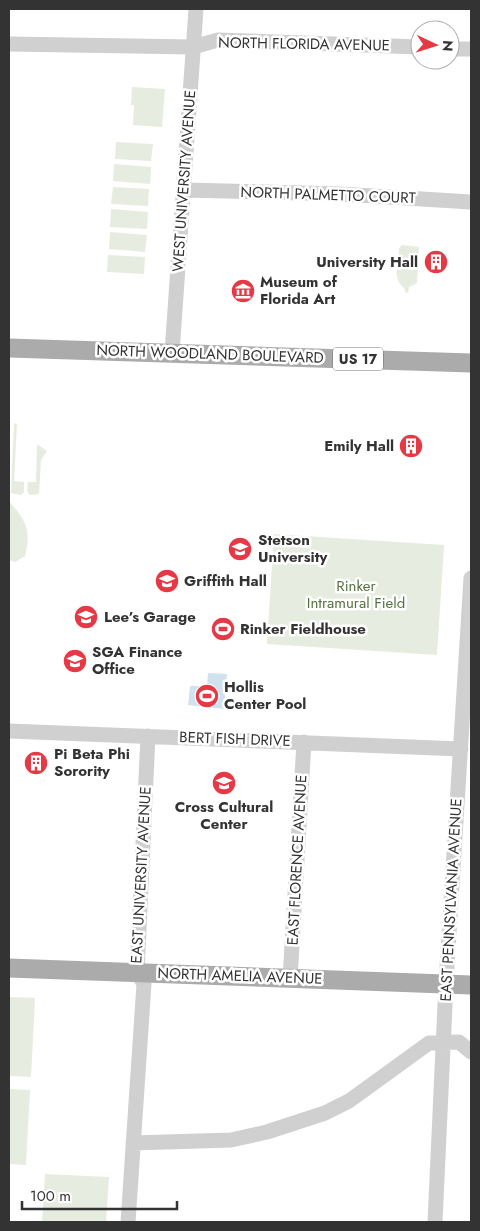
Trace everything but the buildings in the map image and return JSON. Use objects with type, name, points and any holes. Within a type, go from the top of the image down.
[{"type":"main road","name":"NORTH WOODLAND BOULEVARD","points":[[9,348],[471,363]]},
{"type":"main road","name":"NORTH AMELIA AVENUE","points":[[9,968],[471,985]]},
{"type":"street","name":"WEST UNIVERSITY AVENUE","points":[[172,353],[196,9]]},
{"type":"street","name":"NORTH FLORIDA AVENUE","points":[[9,44],[193,47],[218,40],[410,47]]},
{"type":"street","name":"NORTH PALMETTO COURT","points":[[184,190],[340,194],[471,202]]},
{"type":"street","name":"EAST PENNSYLVANIA AVENUE","points":[[435,1222],[446,983],[471,578]]},
{"type":"street","name":"BERT FISH DRIVE","points":[[9,731],[460,749]]},
{"type":"street","name":"EAST UNIVERSITY AVENUE","points":[[128,1222],[144,984],[137,972],[148,736]]},
{"type":"street","name":"EAST FLORENCE AVENUE","points":[[290,978],[304,742]]},
{"type":"street","points":[[133,1143],[231,1140],[267,1132],[325,1113],[349,1101],[429,1043],[459,1042],[471,1052]]},
{"type":"green space","points":[[132,87],[165,89],[162,127],[133,125],[134,105],[131,105]]},
{"type":"green space","points":[[116,142],[153,144],[151,161],[115,159]]},
{"type":"green space","points":[[114,164],[151,167],[150,184],[113,181]]},
{"type":"green space","points":[[113,187],[149,189],[148,206],[111,204]]},
{"type":"green space","points":[[111,209],[148,212],[147,229],[110,227]]},
{"type":"green space","points":[[110,232],[147,235],[145,252],[109,249]]},
{"type":"green space","points":[[402,245],[419,247],[417,283],[409,287],[408,293],[405,292],[400,284],[397,275],[399,248]]},
{"type":"green space","points":[[108,255],[145,257],[144,274],[107,272]]},
{"type":"green space","points":[[14,423],[17,424],[14,481],[24,482],[24,492],[21,495],[11,493]]},
{"type":"green space","points":[[37,444],[47,451],[41,460],[39,494],[30,495],[27,491],[28,482],[36,482]]},
{"type":"green space","points":[[9,501],[26,526],[28,539],[25,556],[15,562],[9,560]]},
{"type":"green space","name":"Rinker Intramural Field","points":[[274,534],[444,545],[437,655],[267,644]]},
{"type":"green space","points":[[9,997],[35,998],[31,1077],[9,1076]]},
{"type":"green space","points":[[9,1089],[30,1090],[26,1165],[9,1164]]},
{"type":"green space","points":[[45,1174],[109,1177],[106,1222],[42,1222]]},
{"type":"water","name":"Hollis Center Pool","points":[[208,673],[227,674],[224,709],[188,705],[190,686],[207,686]]},
{"type":"place","name":"University Hall","points":[[436,262]]},
{"type":"place","name":"Museum of Florida Art","points":[[243,291]]},
{"type":"place","name":"Emily Hall","points":[[411,446]]},
{"type":"place","name":"Stetson University","points":[[240,549]]},
{"type":"place","name":"Griffith Hall","points":[[167,581]]},
{"type":"place","name":"Lee’s Garage","points":[[86,617]]},
{"type":"place","name":"Rinker Fieldhouse","points":[[223,629]]},
{"type":"place","name":"SGA Finance Office","points":[[75,661]]},
{"type":"place","name":"Hollis Center Pool","points":[[207,696]]},
{"type":"place","name":"Pi Beta Phi Sorority","points":[[36,763]]},
{"type":"place","name":"Cross Cultural Center","points":[[224,783]]}]
